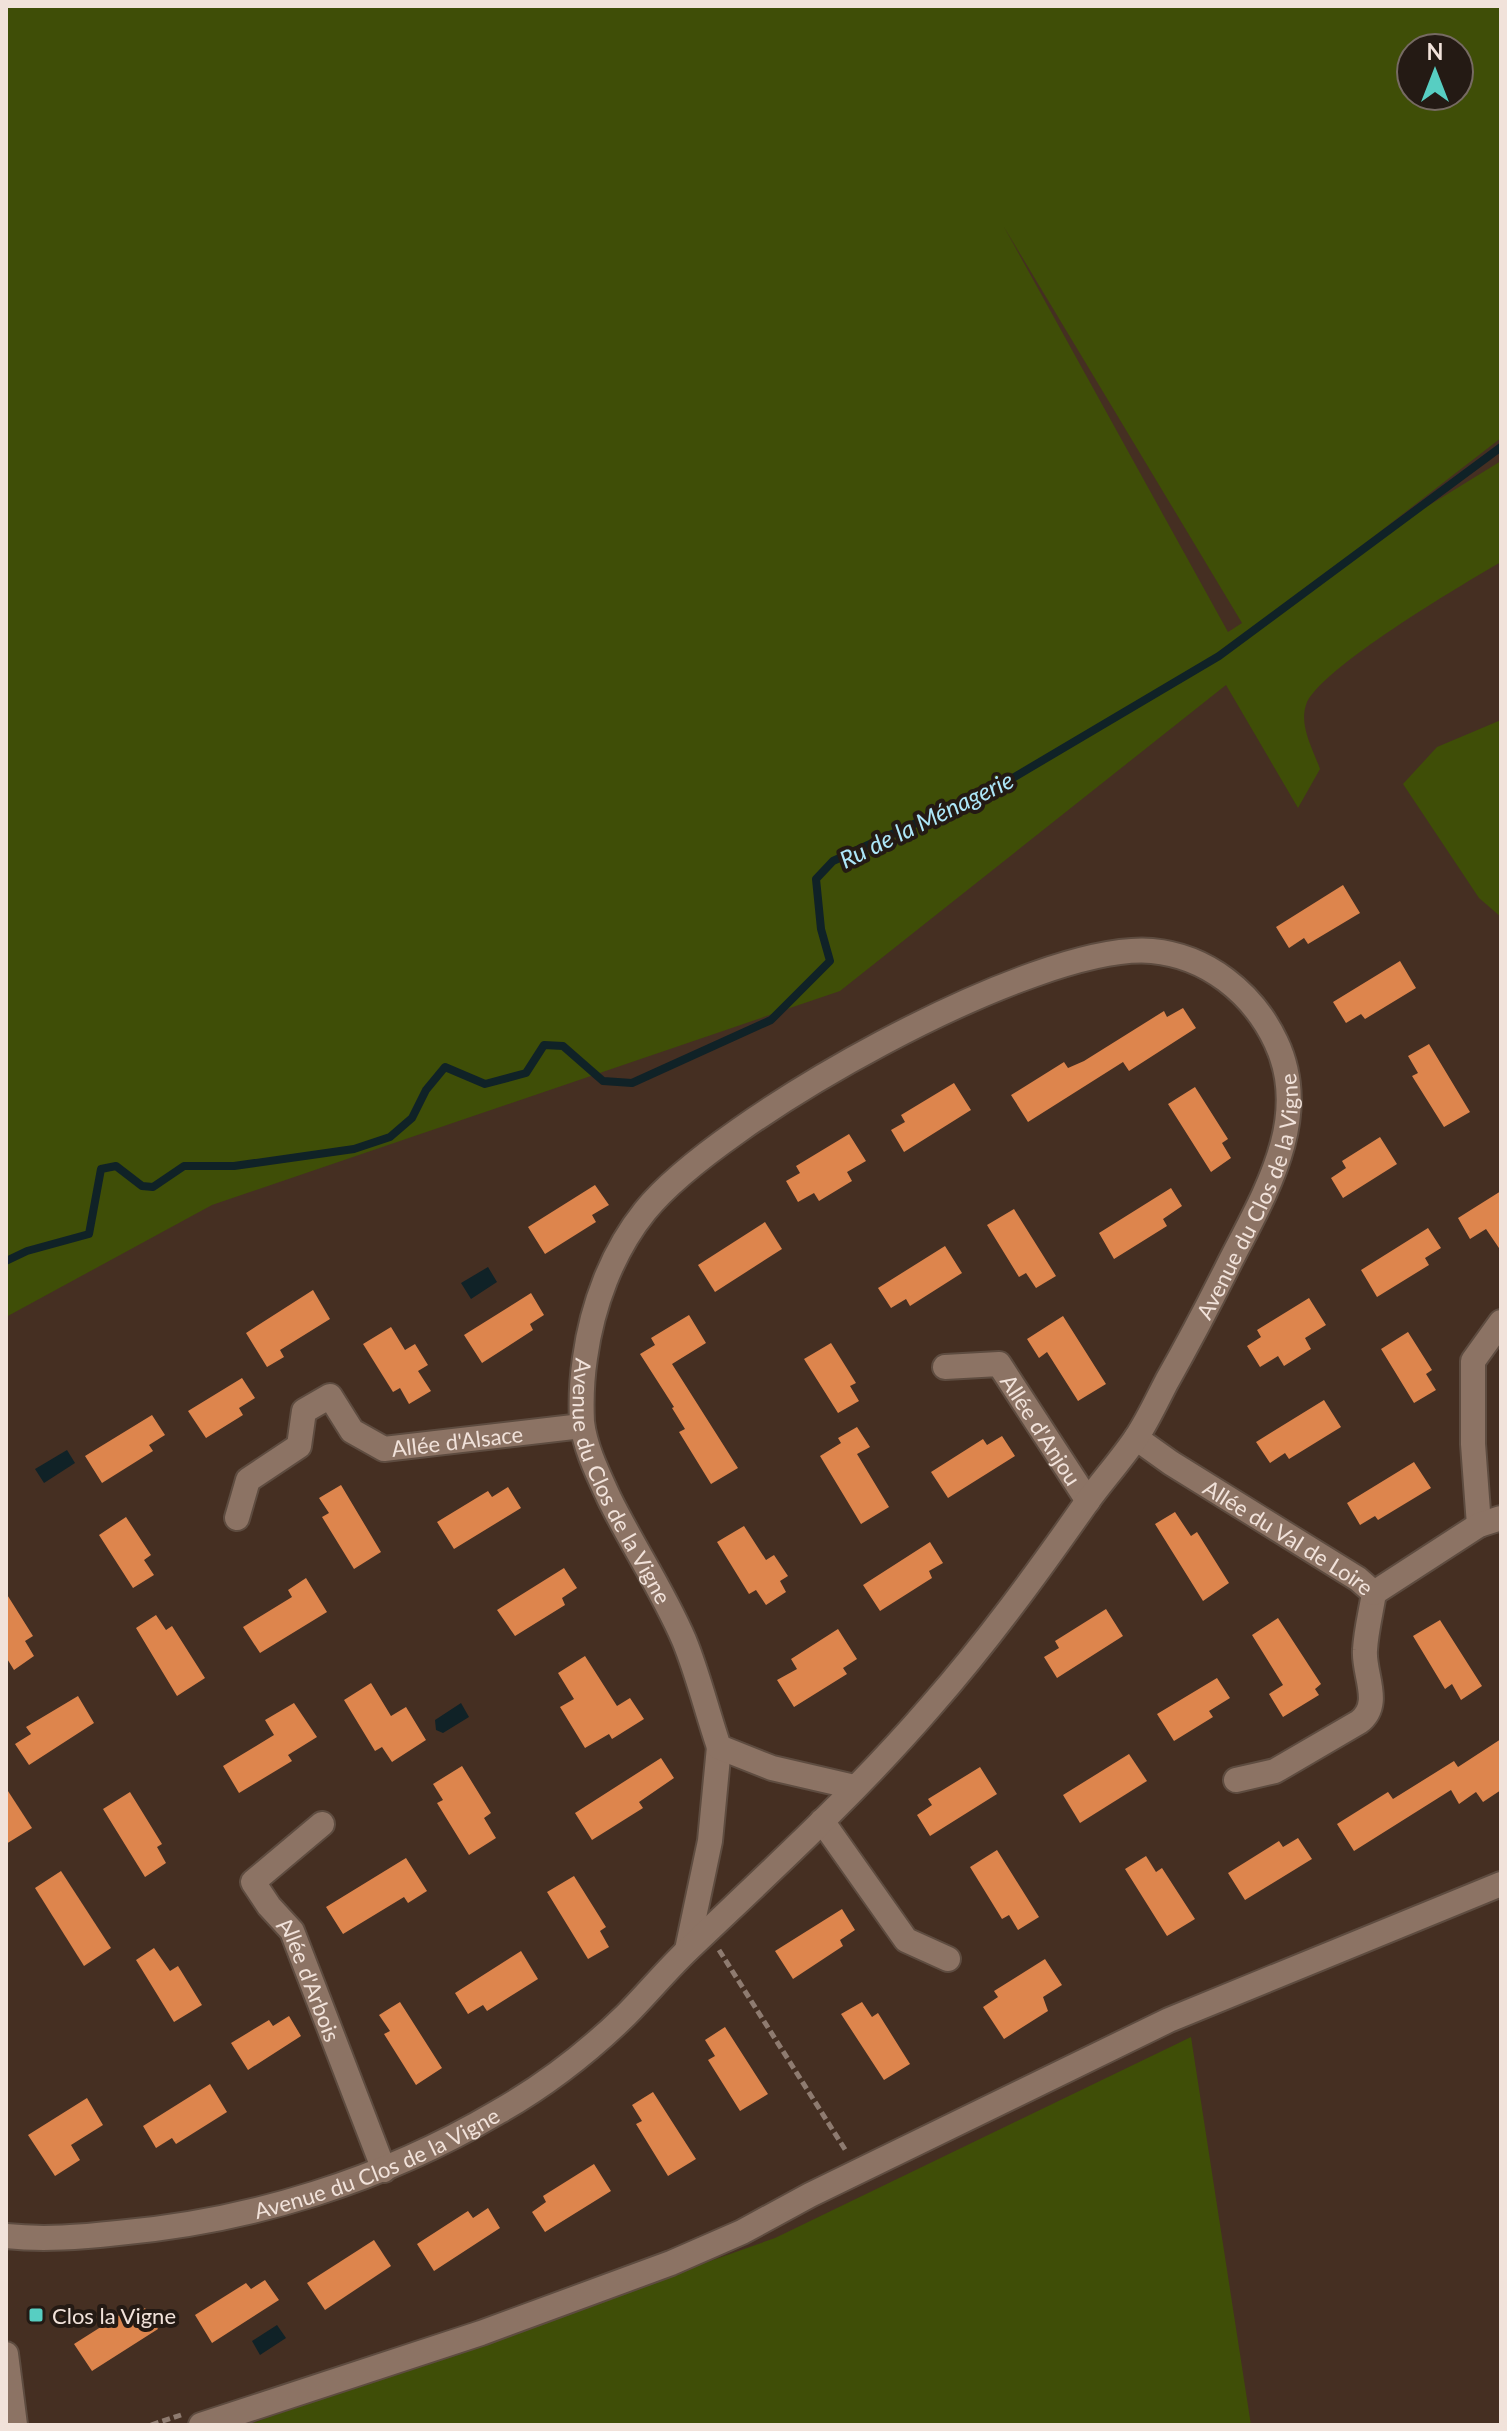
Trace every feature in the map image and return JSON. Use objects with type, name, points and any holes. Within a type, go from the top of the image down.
[{"type":"street","name":"Avenue du Clos de la Vigne","points":[[6,2236],[76,2237],[222,2219],[384,2170],[437,2146],[504,2109],[553,2076],[631,2010],[687,1950],[822,1821],[901,1740],[984,1644],[1136,1438],[1207,1309],[1273,1176],[1288,1127],[1290,1099],[1282,1055],[1260,1014],[1244,995],[1208,968],[1153,951],[1087,958],[947,1011],[860,1056],[780,1103],[721,1143],[648,1206],[625,1239],[600,1293],[585,1359],[582,1426],[595,1468],[683,1639],[719,1747],[710,1841],[687,1950]]},
{"type":"street","points":[[1374,1593],[1490,1522],[1473,1444],[1473,1361],[1501,1322]]},
{"type":"street","name":"Allée d'Anjou","points":[[945,1367],[999,1364],[1088,1501]]},
{"type":"street","name":"Allée d'Alsace","points":[[237,1518],[248,1480],[299,1446],[304,1411],[330,1396],[352,1431],[384,1449],[582,1426]]},
{"type":"street","name":"Allée du Val de Loire","points":[[1136,1438],[1358,1579],[1374,1593],[1364,1653],[1371,1698],[1367,1715],[1275,1771],[1236,1780]]},
{"type":"street","points":[[719,1747],[772,1768],[854,1787]]},
{"type":"street","points":[[822,1821],[906,1940],[948,1959]]},
{"type":"street","name":"Allée d'Arbois","points":[[322,1824],[253,1882],[269,1906],[292,1931],[384,2170]]},
{"type":"street","points":[[201,2425],[481,2333],[671,2263],[742,2232],[810,2195],[1169,2020],[1501,1884]]},
{"type":"street","points":[[6,2354],[15,2425]]},
{"type":"path","points":[[707,1932],[850,2158]]},
{"type":"green space","points":[[6,6],[1501,6],[1501,438],[1355,551],[1501,461],[1501,562],[1393,629],[1336,671],[1316,690],[1306,705],[1304,721],[1320,769],[1298,808],[1226,685],[840,991],[212,1205],[6,1317]],"holes":[[[1004,227],[1242,623],[1228,632]]]},
{"type":"green space","points":[[1501,720],[1501,917],[1479,898],[1403,784],[1437,747]]},
{"type":"green space","points":[[1191,2037],[1251,2425],[247,2425],[775,2238]]},
{"type":"water","points":[[488,1267],[497,1282],[471,1299],[461,1283]]},
{"type":"water","points":[[67,1450],[75,1463],[44,1483],[35,1469]]},
{"type":"water","points":[[461,1703],[469,1717],[443,1733],[436,1730],[435,1720]]},
{"type":"water","points":[[277,2325],[286,2338],[260,2355],[252,2341]]},
{"type":"building","points":[[1343,885],[1360,913],[1308,944],[1304,938],[1289,948],[1276,927]]},
{"type":"building","points":[[1400,961],[1416,988],[1365,1019],[1361,1014],[1346,1023],[1333,1002]]},
{"type":"building","points":[[1183,1008],[1196,1028],[1129,1071],[1123,1062],[1028,1122],[1011,1095],[1064,1062],[1068,1068],[1084,1061],[1164,1011],[1167,1017]]},
{"type":"building","points":[[1429,1044],[1470,1112],[1444,1127],[1412,1076],[1418,1073],[1408,1056]]},
{"type":"building","points":[[954,1083],[971,1110],[904,1152],[891,1130],[905,1122],[901,1115]]},
{"type":"building","points":[[1195,1087],[1228,1139],[1222,1143],[1231,1158],[1211,1172],[1168,1104]]},
{"type":"building","points":[[849,1134],[866,1161],[847,1172],[852,1181],[819,1201],[814,1193],[798,1202],[786,1181],[800,1173],[796,1166]]},
{"type":"building","points":[[1380,1137],[1397,1164],[1343,1198],[1331,1178],[1346,1168],[1342,1161]]},
{"type":"building","points":[[595,1185],[609,1205],[592,1215],[596,1222],[545,1254],[528,1227]]},
{"type":"building","points":[[1171,1188],[1182,1206],[1163,1219],[1167,1226],[1114,1259],[1099,1233]]},
{"type":"building","points":[[1501,1191],[1501,1251],[1486,1229],[1470,1239],[1458,1218]]},
{"type":"building","points":[[1014,1209],[1056,1276],[1036,1288],[1026,1273],[1019,1277],[987,1225]]},
{"type":"building","points":[[765,1222],[782,1249],[715,1292],[698,1265]]},
{"type":"building","points":[[1428,1228],[1441,1248],[1425,1258],[1429,1265],[1377,1297],[1361,1270]]},
{"type":"building","points":[[945,1246],[962,1273],[910,1306],[906,1299],[891,1308],[878,1288]]},
{"type":"building","points":[[313,1290],[330,1319],[280,1350],[284,1357],[267,1367],[246,1333]]},
{"type":"building","points":[[531,1293],[544,1315],[530,1324],[533,1330],[482,1363],[464,1335]]},
{"type":"building","points":[[1309,1298],[1326,1325],[1305,1338],[1311,1349],[1284,1366],[1278,1356],[1260,1367],[1247,1346],[1261,1337],[1257,1330]]},
{"type":"building","points":[[689,1315],[706,1343],[672,1364],[738,1468],[711,1484],[679,1432],[685,1429],[674,1407],[640,1354],[655,1345],[651,1338]]},
{"type":"building","points":[[1063,1316],[1106,1384],[1078,1401],[1047,1352],[1039,1358],[1027,1339]]},
{"type":"building","points":[[391,1327],[405,1350],[415,1344],[428,1365],[418,1371],[431,1391],[409,1404],[400,1388],[393,1392],[363,1344]]},
{"type":"building","points":[[1408,1332],[1432,1370],[1426,1374],[1436,1390],[1414,1403],[1381,1349]]},
{"type":"building","points":[[831,1343],[856,1383],[850,1386],[859,1401],[838,1413],[804,1359]]},
{"type":"building","points":[[242,1378],[255,1398],[239,1408],[243,1415],[206,1438],[188,1411]]},
{"type":"building","points":[[1324,1400],[1341,1427],[1289,1459],[1285,1453],[1270,1463],[1256,1442]]},
{"type":"building","points":[[152,1415],[165,1435],[149,1445],[153,1451],[102,1483],[85,1456]]},
{"type":"building","points":[[857,1427],[870,1447],[857,1454],[889,1507],[861,1524],[820,1456],[841,1443],[838,1438]]},
{"type":"building","points":[[1002,1436],[1015,1456],[948,1498],[931,1472],[983,1439],[987,1445]]},
{"type":"building","points":[[1414,1462],[1431,1488],[1378,1520],[1375,1516],[1360,1525],[1347,1503]]},
{"type":"building","points":[[341,1485],[381,1552],[354,1569],[322,1517],[329,1513],[319,1498]]},
{"type":"building","points":[[508,1487],[521,1508],[454,1549],[437,1522],[488,1491],[492,1497]]},
{"type":"building","points":[[1175,1512],[1191,1536],[1197,1532],[1229,1583],[1203,1601],[1155,1524]]},
{"type":"building","points":[[126,1517],[151,1555],[144,1560],[154,1575],[133,1588],[99,1535]]},
{"type":"building","points":[[744,1526],[766,1560],[774,1555],[788,1576],[780,1581],[786,1592],[766,1605],[756,1590],[749,1594],[717,1542]]},
{"type":"building","points":[[930,1542],[943,1563],[929,1571],[932,1578],[880,1611],[863,1585]]},
{"type":"building","points":[[564,1568],[577,1588],[562,1598],[565,1605],[515,1636],[497,1610]]},
{"type":"building","points":[[306,1578],[327,1612],[260,1653],[243,1627],[292,1597],[288,1590]]},
{"type":"building","points":[[6,1593],[33,1636],[25,1641],[34,1656],[14,1670],[6,1657]]},
{"type":"building","points":[[1106,1609],[1123,1636],[1057,1678],[1044,1657],[1059,1648],[1055,1641]]},
{"type":"building","points":[[156,1615],[166,1630],[172,1626],[205,1678],[177,1696],[136,1628]]},
{"type":"building","points":[[1278,1618],[1321,1684],[1315,1689],[1319,1695],[1283,1717],[1269,1694],[1283,1685],[1252,1635]]},
{"type":"building","points":[[1440,1620],[1482,1686],[1461,1700],[1452,1684],[1445,1689],[1413,1636]]},
{"type":"building","points":[[838,1629],[857,1659],[843,1668],[847,1674],[794,1707],[777,1680],[797,1669],[791,1659]]},
{"type":"building","points":[[585,1656],[617,1706],[630,1698],[644,1719],[612,1739],[609,1734],[585,1748],[560,1707],[574,1699],[558,1673]]},
{"type":"building","points":[[1217,1678],[1230,1698],[1209,1711],[1213,1717],[1174,1741],[1157,1714]]},
{"type":"building","points":[[371,1683],[391,1716],[406,1707],[426,1740],[392,1762],[382,1747],[375,1751],[344,1700]]},
{"type":"building","points":[[78,1696],[94,1723],[29,1765],[15,1744],[31,1734],[26,1727]]},
{"type":"building","points":[[294,1703],[317,1737],[288,1755],[292,1761],[239,1793],[223,1766],[274,1735],[265,1720]]},
{"type":"building","points":[[1501,1739],[1501,1790],[1483,1802],[1476,1792],[1459,1804],[1451,1790],[1354,1851],[1337,1824],[1388,1792],[1393,1799],[1454,1761],[1458,1767]]},
{"type":"building","points":[[1129,1754],[1147,1781],[1080,1823],[1063,1795]]},
{"type":"building","points":[[661,1758],[674,1778],[639,1802],[643,1808],[592,1840],[575,1813]]},
{"type":"building","points":[[462,1766],[491,1813],[484,1818],[496,1838],[469,1855],[437,1803],[443,1800],[433,1784]]},
{"type":"building","points":[[980,1767],[997,1794],[930,1836],[917,1815],[932,1805],[928,1799]]},
{"type":"building","points":[[6,1788],[32,1828],[6,1844]]},
{"type":"building","points":[[130,1792],[162,1844],[157,1847],[166,1863],[145,1877],[103,1809]]},
{"type":"building","points":[[1298,1838],[1312,1859],[1245,1900],[1228,1873],[1279,1841],[1283,1847]]},
{"type":"building","points":[[997,1850],[1039,1917],[1018,1930],[1009,1915],[1002,1919],[970,1867]]},
{"type":"building","points":[[1146,1856],[1156,1872],[1162,1868],[1195,1919],[1167,1936],[1125,1869]]},
{"type":"building","points":[[406,1858],[427,1891],[408,1903],[404,1897],[343,1934],[326,1907]]},
{"type":"building","points":[[61,1871],[111,1948],[84,1966],[35,1888]]},
{"type":"building","points":[[574,1876],[606,1927],[600,1931],[609,1947],[588,1959],[547,1892]]},
{"type":"building","points":[[842,1909],[855,1930],[840,1940],[843,1946],[793,1979],[775,1951]]},
{"type":"building","points":[[154,1948],[170,1971],[178,1966],[202,2005],[174,2022],[136,1960]]},
{"type":"building","points":[[521,1951],[538,1979],[487,2011],[483,2005],[468,2014],[455,1993]]},
{"type":"building","points":[[1045,1959],[1062,1985],[1043,1997],[1048,2011],[1004,2039],[983,2007],[998,1997],[994,1991]]},
{"type":"building","points":[[400,2002],[442,2068],[416,2085],[384,2034],[390,2031],[379,2015]]},
{"type":"building","points":[[862,2002],[872,2017],[878,2013],[910,2064],[884,2080],[841,2014]]},
{"type":"building","points":[[289,2016],[301,2036],[248,2070],[231,2043],[269,2020],[273,2026]]},
{"type":"building","points":[[725,2027],[768,2094],[740,2111],[708,2060],[715,2056],[705,2040]]},
{"type":"building","points":[[210,2084],[227,2112],[176,2144],[172,2138],[156,2148],[143,2126]]},
{"type":"building","points":[[653,2092],[696,2159],[668,2176],[636,2124],[642,2121],[632,2105]]},
{"type":"building","points":[[87,2098],[103,2125],[71,2145],[80,2160],[55,2176],[28,2135]]},
{"type":"building","points":[[594,2164],[611,2191],[545,2232],[532,2212],[546,2202],[543,2196]]},
{"type":"building","points":[[488,2208],[500,2228],[434,2271],[417,2244],[468,2211],[473,2218]]},
{"type":"building","points":[[374,2240],[391,2266],[325,2310],[307,2283]]},
{"type":"building","points":[[265,2280],[279,2300],[212,2343],[195,2315],[246,2283],[251,2289]]},
{"type":"building","points":[[145,2308],[158,2329],[92,2371],[74,2344],[126,2311],[130,2318]]},
{"type":"waterway","name":"Ru de la Ménagerie","points":[[6,1261],[27,1251],[89,1234],[101,1169],[116,1166],[142,1186],[153,1187],[184,1166],[234,1166],[354,1149],[390,1137],[412,1118],[426,1090],[445,1067],[485,1084],[526,1073],[544,1045],[563,1046],[603,1081],[632,1083],[771,1020],[830,961],[821,929],[816,879],[833,861],[1006,782],[1219,656],[1501,447]]},
{"type":"place","name":"Clos la Vigne","points":[[36,2315]]}]
